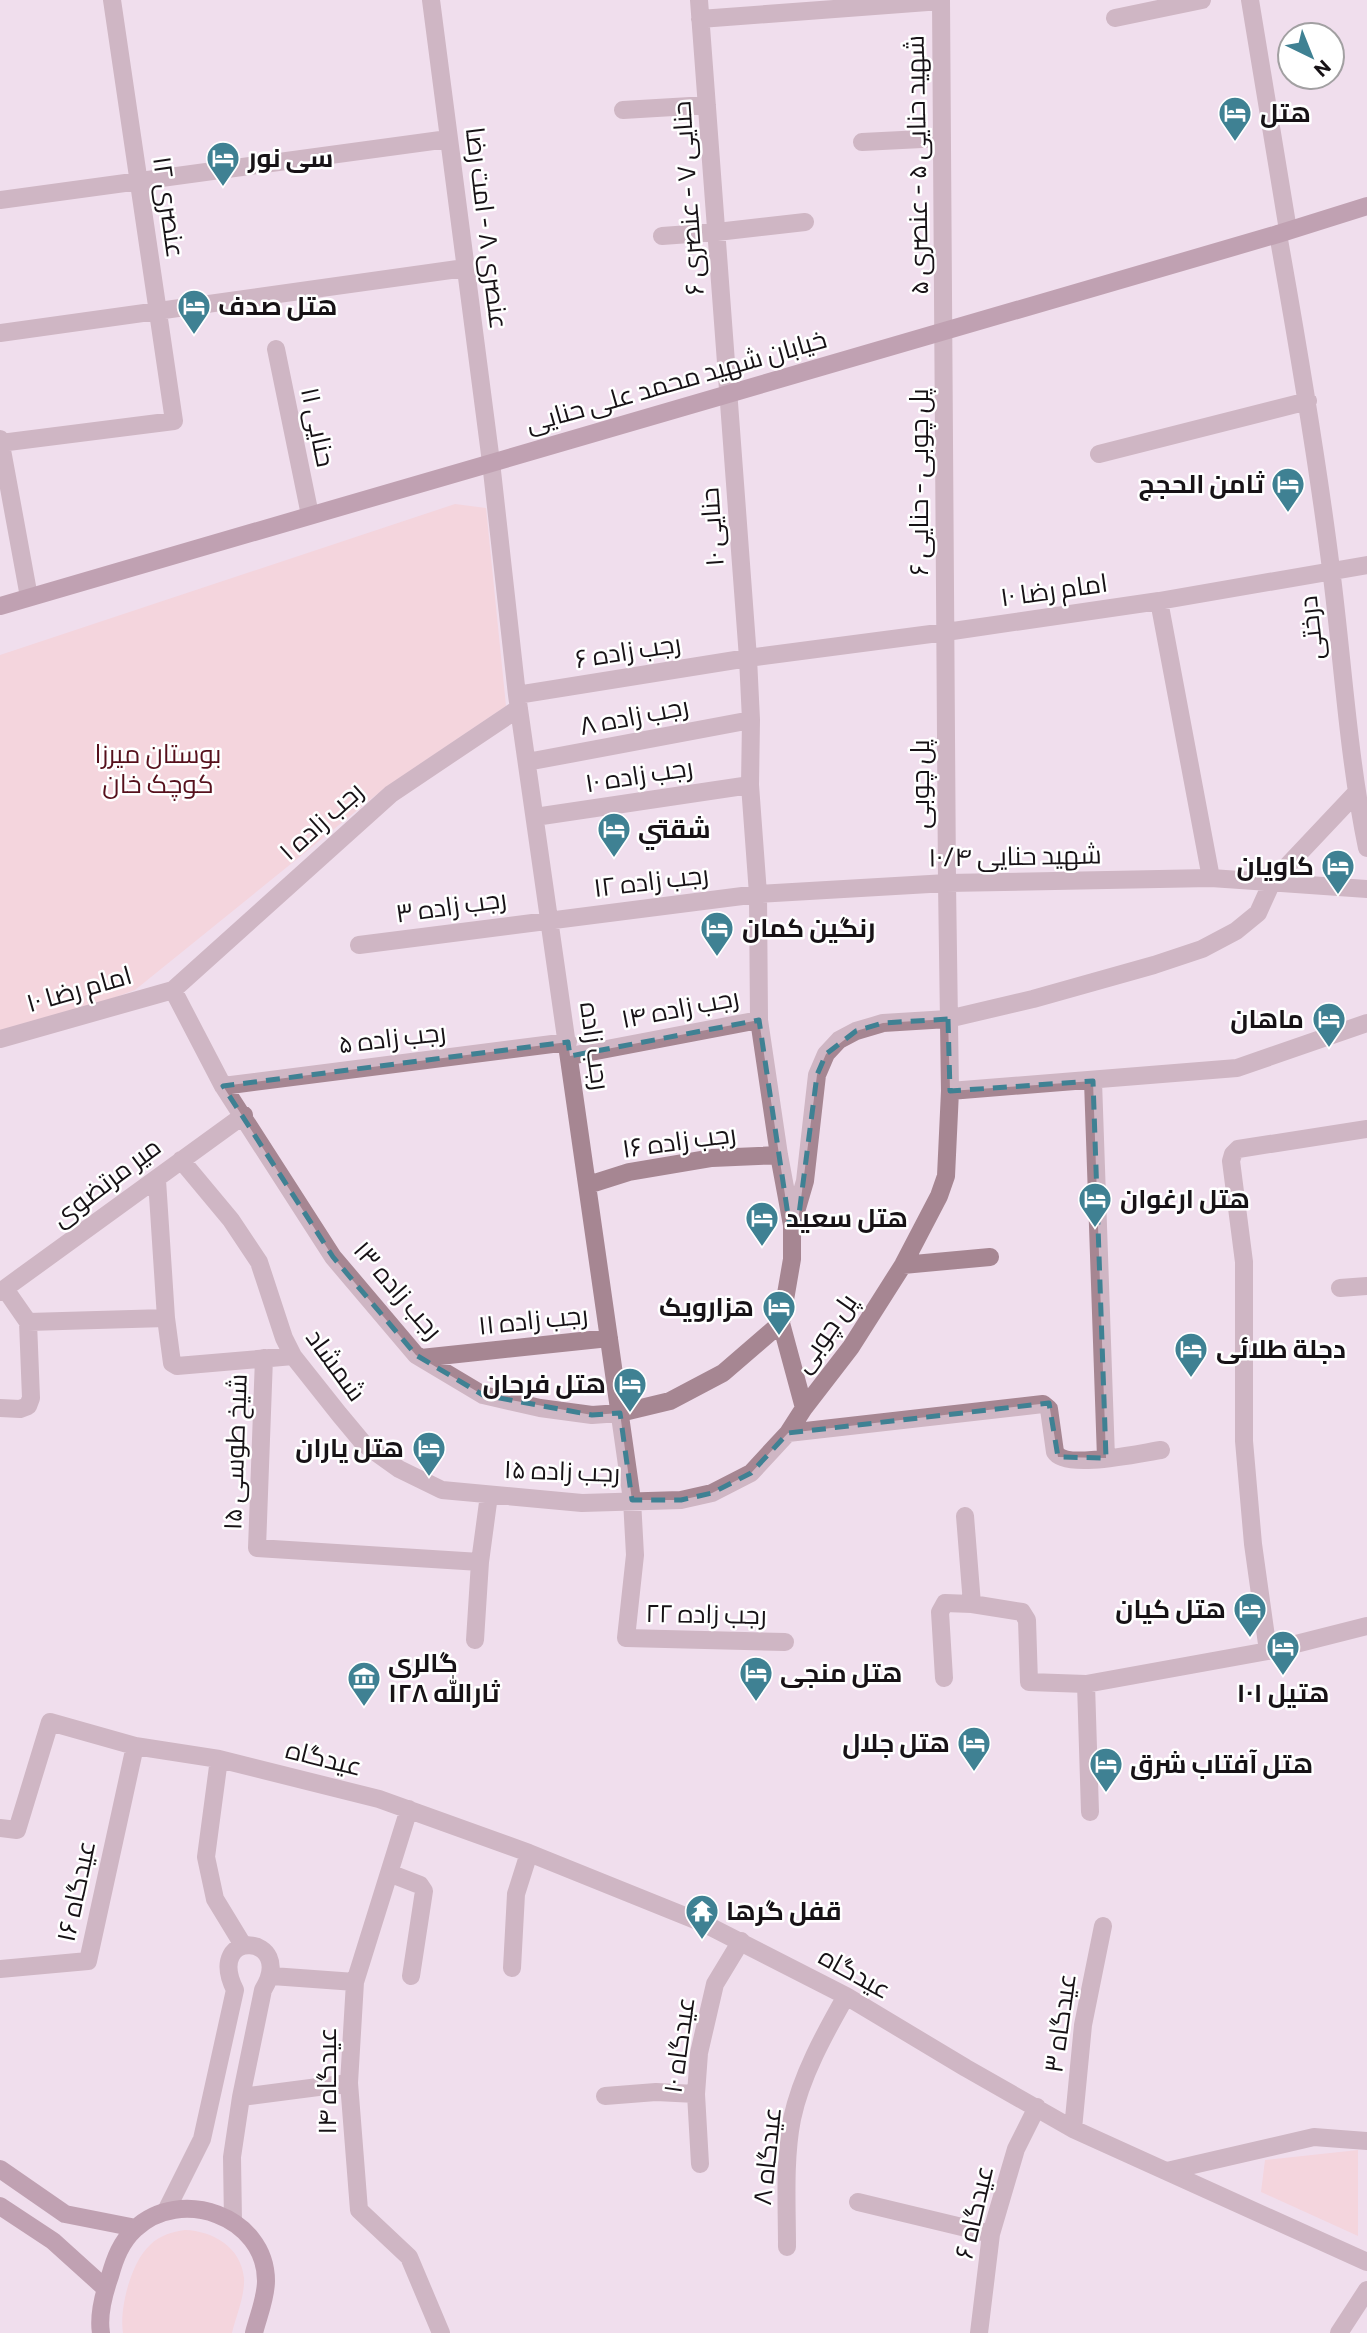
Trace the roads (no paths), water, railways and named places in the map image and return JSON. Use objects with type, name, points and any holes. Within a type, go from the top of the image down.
[{"type":"main road","name":"خیابان شهید محمد علی حنایی","points":[[0,606],[1367,206]]},
{"type":"main road","points":[[0,2169],[65,2214],[136,2228]]},
{"type":"main road","points":[[0,2206],[53,2241],[105,2288]]},
{"type":"main road","points":[[101,2333],[99,2325],[105,2288],[124,2241],[150,2218],[166,2211],[184,2208],[201,2209],[233,2222],[256,2248],[266,2281],[254,2333]]},
{"type":"street","name":"عنصری ۱۲","points":[[0,442],[174,421],[112,0]]},
{"type":"street","name":"عنصری ۸ - امت رضا","points":[[431,0],[491,462]]},
{"type":"street","name":"حنایی ۷ - عنصری ۶","points":[[699,0],[729,393]]},
{"type":"street","points":[[700,19],[941,0]]},
{"type":"street","name":"شهید حنایی ۵ - عنصری ۵","points":[[941,0],[944,330]]},
{"type":"street","points":[[1115,18],[1202,0]]},
{"type":"street","name":"درختی","points":[[1250,0],[1331,571],[1356,793],[1367,848]]},
{"type":"street","points":[[623,110],[707,105]]},
{"type":"street","points":[[862,142],[942,138]]},
{"type":"street","points":[[0,200],[449,139]]},
{"type":"street","points":[[662,236],[805,222]]},
{"type":"street","points":[[0,333],[465,268]]},
{"type":"street","name":"پل چوبی - حنایی ۶","points":[[944,330],[946,632]]},
{"type":"street","name":"حنایی ۱۱","points":[[276,349],[310,515]]},
{"type":"street","name":"حنایی ۱۰","points":[[729,393],[751,720],[750,785],[758,894],[759,1020],[792,1225]]},
{"type":"street","points":[[1099,454],[1308,401]]},
{"type":"street","points":[[0,442],[29,597]]},
{"type":"street","name":"رجب زاده","points":[[491,462],[518,702],[632,1500],[635,1555],[626,1639]]},
{"type":"street","name":"امام رضا ۱۰","points":[[748,658],[1159,601],[1367,565]]},
{"type":"street","points":[[1159,601],[1211,878]]},
{"type":"street","name":"پل چوبی","points":[[788,1433],[851,1347],[903,1265],[939,1196],[946,1176],[950,1091],[946,632]]},
{"type":"street","name":"رجب زاده ۶","points":[[518,702],[748,658]]},
{"type":"street","name":"رجب زاده ۱","points":[[173,990],[391,794],[518,702]]},
{"type":"street","name":"رجب زاده ۸","points":[[527,762],[751,720]]},
{"type":"street","name":"رجب زاده ۱۰","points":[[535,817],[750,785]]},
{"type":"street","points":[[804,1408],[781,1323],[792,1259],[792,1225],[805,1181],[817,1075],[826,1054],[839,1040],[856,1031],[883,1023],[948,1018],[1033,999],[1202,949],[1236,931],[1258,913],[1272,882],[1356,793]]},
{"type":"street","name":"شهید حنایی ۱۰/۴","points":[[758,894],[947,883],[1211,878],[1367,889]]},
{"type":"street","name":"رجب زاده ۱۲","points":[[550,919],[758,894]]},
{"type":"street","name":"رجب زاده ۳","points":[[359,945],[550,919]]},
{"type":"street","name":"امام رضا ۱۰","points":[[0,1039],[173,990]]},
{"type":"street","name":"رجب زاده ۱۳","points":[[173,990],[223,1086],[333,1256],[416,1355],[483,1395],[540,1408],[592,1415],[620,1413],[670,1401],[723,1373],[781,1323]]},
{"type":"street","name":"رجب زاده ۱۴","points":[[569,1049],[759,1020]]},
{"type":"street","points":[[950,1091],[1237,1068],[1367,1023]]},
{"type":"street","name":"رجب زاده ۵","points":[[223,1086],[569,1049]]},
{"type":"street","points":[[1093,1081],[1106,1458]]},
{"type":"street","name":"میر مرتضوی","points":[[2,1290],[244,1115]]},
{"type":"street","points":[[1268,1651],[1253,1544],[1244,1441],[1244,1262],[1231,1161],[1238,1149],[1367,1129]]},
{"type":"street","name":"رجب زاده ۱۶","points":[[588,1185],[629,1172],[712,1158],[779,1155]]},
{"type":"street","name":"شمشاد","points":[[181,1160],[231,1220],[259,1262],[284,1338],[293,1356],[364,1444],[399,1469],[442,1490],[489,1495]]},
{"type":"street","points":[[157,1180],[166,1318],[171,1358],[177,1366],[293,1356]]},
{"type":"street","points":[[903,1265],[990,1257]]},
{"type":"street","points":[[1340,1288],[1367,1286]]},
{"type":"street","points":[[0,1408],[20,1409],[28,1406],[31,1398],[28,1322],[2,1290]]},
{"type":"street","points":[[28,1322],[166,1318]]},
{"type":"street","name":"رجب زاده ۱۱","points":[[421,1358],[610,1338]]},
{"type":"street","name":"۱۵ شیخ طوسی","points":[[264,1358],[257,1548],[480,1562]]},
{"type":"street","points":[[788,1433],[1042,1404],[1049,1409],[1055,1452],[1065,1460],[1106,1458],[1161,1450]]},
{"type":"street","name":"رجب زاده ۱۵","points":[[489,1495],[582,1503],[681,1500],[712,1493],[751,1473],[788,1433]]},
{"type":"street","points":[[475,1640],[480,1562],[489,1495]]},
{"type":"street","points":[[965,1516],[972,1604]]},
{"type":"street","points":[[944,1678],[940,1612],[945,1603],[972,1604],[1022,1612],[1027,1620],[1029,1682],[1086,1684],[1268,1651],[1367,1626]]},
{"type":"street","name":"رجب زاده ۲۲","points":[[626,1639],[785,1642]]},
{"type":"street","points":[[1086,1684],[1090,1812]]},
{"type":"street","name":"عیدگاه","points":[[0,1828],[17,1830],[50,1722],[135,1746],[219,1759],[409,1809],[529,1853],[741,1941],[846,1996],[1073,2129],[1367,2262]]},
{"type":"street","name":"عیدگاه ۱۶","points":[[0,1969],[88,1961],[135,1746]]},
{"type":"street","points":[[219,1759],[206,1857],[215,1899],[243,1945]]},
{"type":"street","name":"عیدگاه ۱۴","points":[[409,1809],[355,1982],[349,2083],[359,2210],[409,2257],[440,2333]]},
{"type":"street","points":[[512,1968],[516,1894],[529,1853]]},
{"type":"street","points":[[389,1873],[420,1885],[424,1891],[411,1976]]},
{"type":"street","name":"عیدگاه ۳","points":[[1073,2129],[1083,2025],[1103,1926]]},
{"type":"street","name":"عیدگاه ۱۰","points":[[700,2164],[696,2094],[699,2053],[715,1984],[741,1941]]},
{"type":"street","points":[[166,2211],[202,2139],[235,1990],[229,1977],[227,1962],[233,1952],[243,1945],[256,1946],[266,1951],[271,1962],[272,1976],[263,1990],[241,2097],[232,2157],[233,2222]]},
{"type":"street","points":[[272,1976],[355,1982]]},
{"type":"street","name":"عیدگاه ۸","points":[[786,2247],[792,2118],[815,2053],[846,1996]]},
{"type":"street","points":[[241,2097],[349,2083]]},
{"type":"street","points":[[605,2096],[656,2092],[696,2094]]},
{"type":"street","name":"عیدگاه ۶","points":[[979,2333],[991,2234],[1016,2149],[1037,2107]]},
{"type":"street","points":[[1167,2171],[1314,2137],[1367,2141]]},
{"type":"street","points":[[858,2202],[991,2234]]},
{"type":"street","points":[[1339,2333],[1367,2290]]},
{"type":"place","name":"هتل","points":[[1235,143]]},
{"type":"place","name":"سی نور","points":[[223,188]]},
{"type":"place","name":"هتل صدف","points":[[194,336]]},
{"type":"place","name":"ثامن الحجج","points":[[1288,514]]},
{"type":"place","name":"شقتي","points":[[614,859]]},
{"type":"place","name":"کاویان","points":[[1338,896]]},
{"type":"place","name":"رنگین کمان","points":[[717,958]]},
{"type":"place","name":"ماهان","points":[[1329,1049]]},
{"type":"place","name":"هتل ارغوان","points":[[1095,1229]]},
{"type":"place","name":"هتل سعید","points":[[762,1248]]},
{"type":"place","name":"هزارویک","points":[[779,1337]]},
{"type":"place","name":"دجلة طلائی","points":[[1191,1379]]},
{"type":"place","name":"هتل فرحان","points":[[630,1414]]},
{"type":"place","name":"هتل یاران","points":[[429,1478]]},
{"type":"place","name":"هتل کیان","points":[[1250,1639]]},
{"type":"place","name":"هتیل ۱۰۱","points":[[1283,1677]]},
{"type":"place","name":"هتل منجی","points":[[756,1703]]},
{"type":"place","name":"گالری ثارالله ۱۲۸","points":[[364,1708]]},
{"type":"place","name":"هتل جلال","points":[[974,1773]]},
{"type":"place","name":"هتل آفتاب شرق","points":[[1106,1794]]},
{"type":"place","name":"قفل گرها","points":[[702,1941]]},
{"type":"park label","name":"بوستان میرزا کوچک خان","points":[[158,769]]}]
